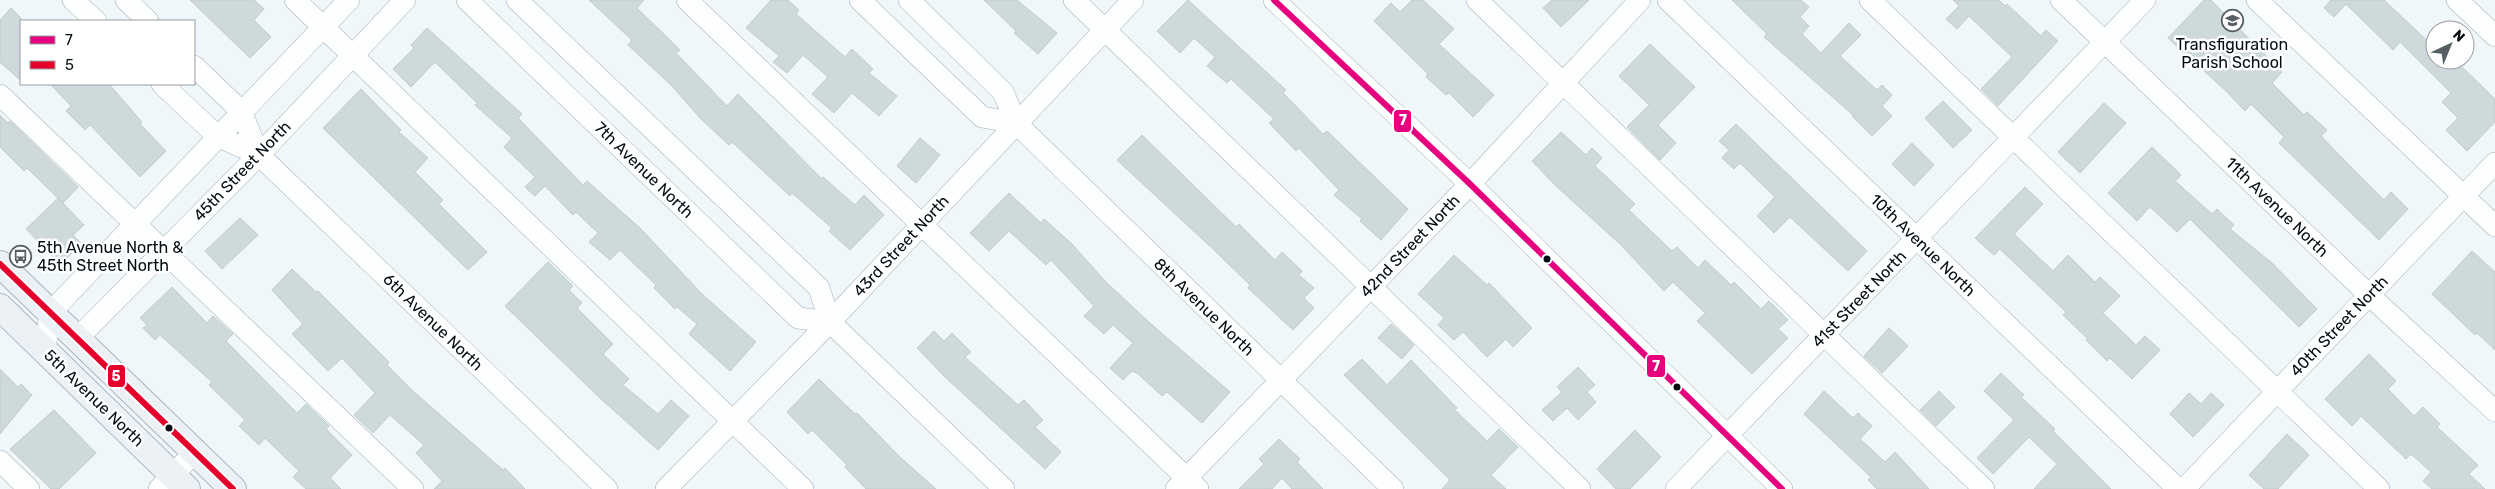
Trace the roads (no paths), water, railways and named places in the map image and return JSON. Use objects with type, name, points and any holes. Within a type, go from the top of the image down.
[{"type":"main road","name":"5th Avenue North","points":[[0,264],[233,489]]},
{"type":"main road","name":"5th Avenue North","points":[[0,307],[45,350],[173,484]]},
{"type":"street","points":[[73,0],[95,20]]},
{"type":"street","points":[[126,0],[147,20]]},
{"type":"street","points":[[295,0],[803,489]]},
{"type":"street","points":[[45,350],[50,312],[349,0]]},
{"type":"street","name":"45th Street North","points":[[78,339],[259,155],[405,0]]},
{"type":"street","name":"7th Avenue North","points":[[467,0],[798,318],[830,322]]},
{"type":"street","points":[[517,0],[819,288],[830,322],[1004,489]]},
{"type":"street","points":[[687,0],[1187,485]]},
{"type":"street","points":[[860,0],[982,117],[1016,123]]},
{"type":"street","name":"8th Avenue North","points":[[909,0],[1003,92],[1016,123],[1393,489]]},
{"type":"street","points":[[1074,0],[1580,489]]},
{"type":"street","name":"43rd Street North","points":[[666,489],[830,322],[1133,0]]},
{"type":"street","points":[[1274,0],[1470,184],[1782,489]]},
{"type":"street","points":[[1477,0],[1984,489]]},
{"type":"street","name":"42nd Street North","points":[[1187,485],[1280,381],[1470,184],[1640,0]]},
{"type":"street","name":"10th Avenue North","points":[[1668,0],[2178,489]]},
{"type":"street","points":[[1870,0],[2379,489]]},
{"type":"street","name":"11th Avenue North","points":[[2061,0],[2369,295],[2495,412]]},
{"type":"street","name":"41st Street North","points":[[1676,489],[1726,434],[1917,239],[2145,0]]},
{"type":"street","points":[[2257,0],[2495,226]]},
{"type":"street","points":[[2457,0],[2495,36]]},
{"type":"street","name":"6th Avenue North","points":[[195,67],[241,111],[259,155]]},
{"type":"street","name":"6th Avenue North","points":[[163,85],[217,136],[259,155],[607,489]]},
{"type":"street","points":[[0,95],[413,489]]},
{"type":"street","name":"40th Street North","points":[[2184,489],[2495,163]]},
{"type":"street","points":[[173,484],[195,452]]},
{"type":"street","points":[[0,461],[29,489]]},
{"type":"place","name":"Transfiguration Parish School","points":[[2232,20]]},
{"type":"place","name":"5th Avenue North & 45th Street North","points":[[21,256]]}]
